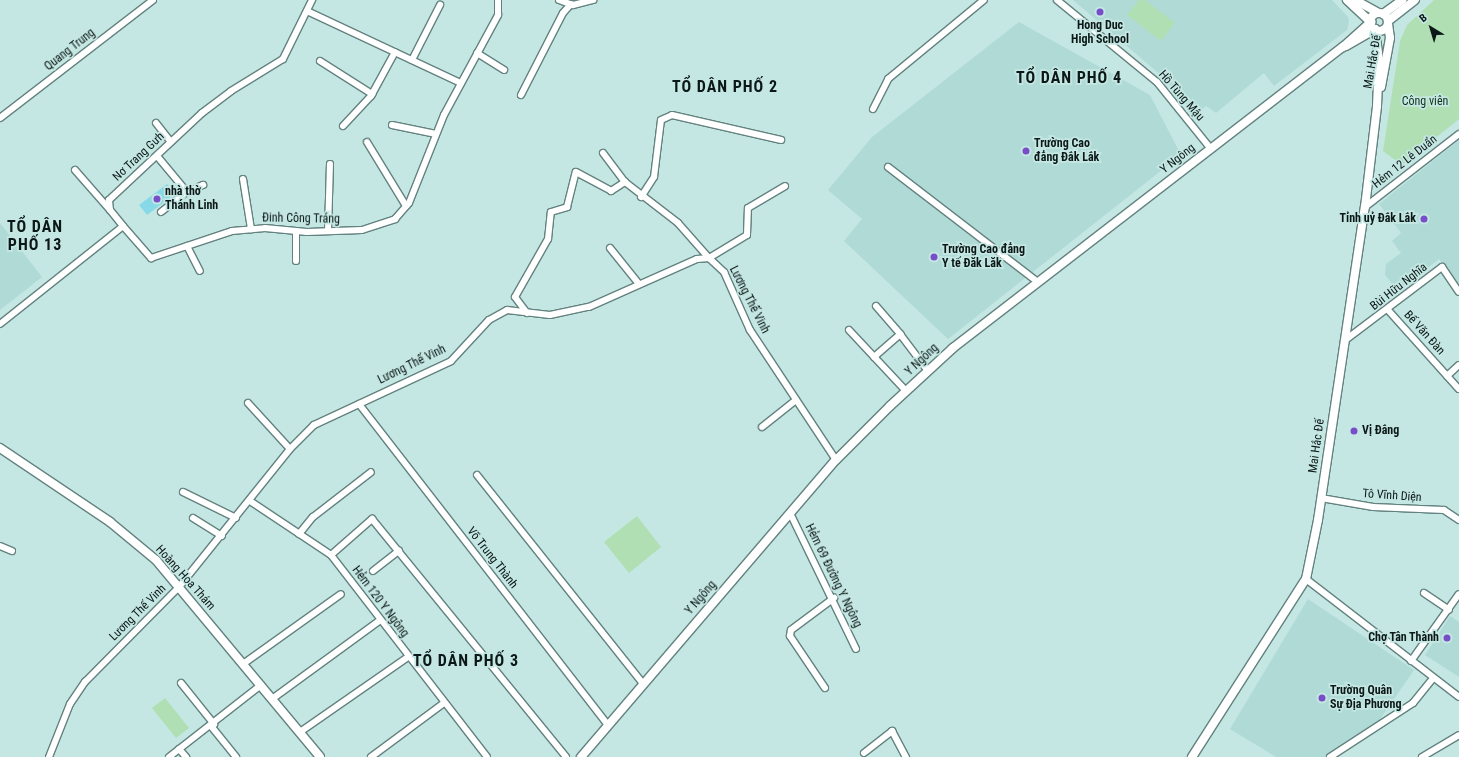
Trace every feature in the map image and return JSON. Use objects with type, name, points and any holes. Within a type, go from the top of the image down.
[{"type":"street","name":"Quang Trung","points":[[0,118],[153,0]]},
{"type":"street","name":"Nơ Trang Gưh","points":[[110,210],[110,200],[171,142],[232,90],[284,59],[312,0]]},
{"type":"street","name":"Đinh Công Tráng","points":[[123,226],[151,258],[232,231],[251,229],[296,231],[362,230],[395,219],[406,206],[436,134],[461,83],[498,15],[498,0]]},
{"type":"street","points":[[559,0],[572,4],[593,0]]},
{"type":"street","points":[[873,109],[888,79],[984,0]]},
{"type":"street","name":"Hồ Tùng Mậu","points":[[1057,0],[1157,82],[1211,149]]},
{"type":"street","points":[[1347,0],[1373,26],[1383,30],[1384,18],[1402,0]]},
{"type":"street","points":[[1355,0],[1384,18]]},
{"type":"street","points":[[1373,26],[1415,0]]},
{"type":"street","points":[[521,95],[562,13],[572,4]]},
{"type":"street","points":[[412,60],[440,5]]},
{"type":"street","points":[[307,11],[461,83]]},
{"type":"street","name":"Mai Hắc Đế","points":[[1194,756],[1306,579],[1321,498],[1365,207],[1377,106],[1390,38],[1384,18]]},
{"type":"street","name":"Y Ngông","points":[[581,757],[836,460],[906,391],[928,371],[1038,282],[1343,47],[1373,26]]},
{"type":"street","name":"Mai Hắc Đế","points":[[1373,26],[1379,56],[1377,106]]},
{"type":"street","points":[[343,126],[372,94],[396,52]]},
{"type":"street","points":[[477,53],[504,70]]},
{"type":"street","points":[[320,61],[372,94]]},
{"type":"street","points":[[641,197],[654,177],[661,120],[672,115],[781,140]]},
{"type":"street","points":[[156,123],[171,142]]},
{"type":"street","points":[[392,124],[436,134]]},
{"type":"street","name":"Hẻm 12 Lê Duẩn","points":[[1365,207],[1459,134]]},
{"type":"street","points":[[367,142],[406,206]]},
{"type":"street","points":[[603,153],[625,182],[641,197],[678,222],[709,258],[747,235],[748,208],[785,186]]},
{"type":"street","points":[[157,156],[187,192]]},
{"type":"street","points":[[328,231],[330,164]]},
{"type":"street","points":[[888,167],[1038,282]]},
{"type":"street","points":[[0,324],[123,226],[76,170]]},
{"type":"street","points":[[527,312],[515,297],[548,239],[551,212],[567,207],[576,172],[612,191],[625,182]]},
{"type":"street","points":[[243,179],[251,229]]},
{"type":"street","points":[[161,212],[187,192],[203,185]]},
{"type":"street","points":[[296,231],[296,261]]},
{"type":"street","points":[[187,246],[200,271]]},
{"type":"street","points":[[610,248],[639,284]]},
{"type":"street","name":"Lương Thế Vinh","points":[[49,757],[70,704],[85,682],[179,587],[222,536],[290,449],[314,425],[451,360],[489,320],[507,310],[550,315],[589,307],[697,259],[709,258],[724,272],[750,330],[836,460]]},
{"type":"street","name":"Bùi Hữu Nghĩa","points":[[1344,341],[1388,310],[1442,267],[1459,292]]},
{"type":"street","points":[[876,306],[900,334],[928,371]]},
{"type":"street","name":"Bế Văn Đàn","points":[[1388,310],[1459,389]]},
{"type":"street","points":[[849,330],[906,391]]},
{"type":"street","points":[[874,357],[900,334]]},
{"type":"street","points":[[1447,376],[1459,365]]},
{"type":"street","points":[[762,427],[796,400]]},
{"type":"street","points":[[248,403],[290,449]]},
{"type":"street","name":"Võ Trung Thành","points":[[358,404],[608,725]]},
{"type":"street","name":"Hoàng Hoa Thám","points":[[0,448],[110,522],[156,560],[320,757]]},
{"type":"street","points":[[300,534],[313,517],[371,472]]},
{"type":"street","points":[[477,475],[643,684]]},
{"type":"street","points":[[183,492],[236,518]]},
{"type":"street","name":"Tô Vĩnh Diện","points":[[1321,498],[1373,507],[1444,510],[1459,520]]},
{"type":"street","name":"Hẻm 120 Y Ngông","points":[[250,501],[331,555],[379,621],[487,757]]},
{"type":"street","name":"Hẻm 69 Đường Y Ngông","points":[[790,513],[834,598],[856,649]]},
{"type":"street","points":[[193,518],[222,536]]},
{"type":"street","points":[[331,555],[372,519],[566,757]]},
{"type":"street","points":[[0,546],[12,551]]},
{"type":"street","points":[[374,571],[399,551]]},
{"type":"street","points":[[1306,579],[1459,697]]},
{"type":"street","points":[[1424,593],[1449,610]]},
{"type":"street","points":[[243,664],[341,594]]},
{"type":"street","points":[[1411,661],[1459,594]]},
{"type":"street","points":[[825,688],[790,636],[791,630],[834,598]]},
{"type":"street","points":[[272,699],[379,621]]},
{"type":"street","points":[[300,732],[408,657]]},
{"type":"street","points":[[1330,757],[1413,703],[1433,678]]},
{"type":"street","points":[[182,683],[236,757]]},
{"type":"street","points":[[169,757],[213,725],[261,685]]},
{"type":"street","points":[[371,757],[444,703]]},
{"type":"street","points":[[864,753],[892,731],[906,757]]},
{"type":"street","points":[[1426,756],[1459,735]]},
{"type":"street","points":[[180,749],[186,757]]},
{"type":"shaded area","points":[[1073,0],[1332,0],[1348,17],[1349,22],[1347,30],[1274,86],[1264,73],[1216,113],[1206,106],[1195,115],[1163,77]]},
{"type":"shaded area","name":"Trường Cao đẳng Đắk Lắk","points":[[1019,22],[1150,95],[1181,155],[948,339],[844,241],[862,219],[828,190],[872,137]]},
{"type":"shaded area","name":"Tỉnh uỷ Đắk Lắk","points":[[1459,140],[1459,287],[1439,259],[1398,291],[1385,275],[1386,264],[1401,253],[1392,241],[1401,233],[1379,204]]},
{"type":"shaded area","points":[[0,223],[42,277],[0,310]]},
{"type":"shaded area","name":"Trường Quân Sự Địa Phương","points":[[1308,599],[1414,670],[1376,725],[1328,757],[1276,757],[1230,729]]},
{"type":"shaded area","name":"Chợ Tân Thành","points":[[1450,616],[1459,622],[1459,677],[1425,655]]},
{"type":"green space","points":[[1139,0],[1145,0],[1175,23],[1161,41],[1127,15]]},
{"type":"green space","name":"Công viên","points":[[1434,0],[1459,0],[1459,119],[1402,165],[1383,151],[1400,41],[1407,25]]},
{"type":"green space","points":[[637,516],[661,547],[629,573],[604,542]]},
{"type":"green space","points":[[165,698],[189,728],[176,738],[152,708]]},
{"type":"building","name":"nhà thờ Thánh Linh","points":[[167,184],[175,194],[147,215],[139,205]]},
{"type":"place","name":"Hong Duc High School","points":[[1100,12]]},
{"type":"place","name":"Trường Cao đẳng Đắk Lắk","points":[[1026,151]]},
{"type":"place","name":"nhà thờ Thánh Linh","points":[[157,199]]},
{"type":"place","name":"Tỉnh uỷ Đắk Lắk","points":[[1424,219]]},
{"type":"place","name":"Trường Cao đẳng Y tế Đăk Lăk","points":[[934,257]]},
{"type":"place","name":"Vị Đắng","points":[[1354,431]]},
{"type":"place","name":"Chợ Tân Thành","points":[[1447,638]]},
{"type":"place","name":"Trường Quân Sự Địa Phương","points":[[1322,698]]},
{"type":"district","name":"TỔ DÂN PHỐ 4","points":[[1069,78]]},
{"type":"district","name":"TỔ DÂN PHỐ 2","points":[[725,87]]},
{"type":"district","name":"TỔ DÂN PHỐ 13","points":[[35,236]]},
{"type":"district","name":"TỔ DÂN PHỐ 3","points":[[466,661]]}]
